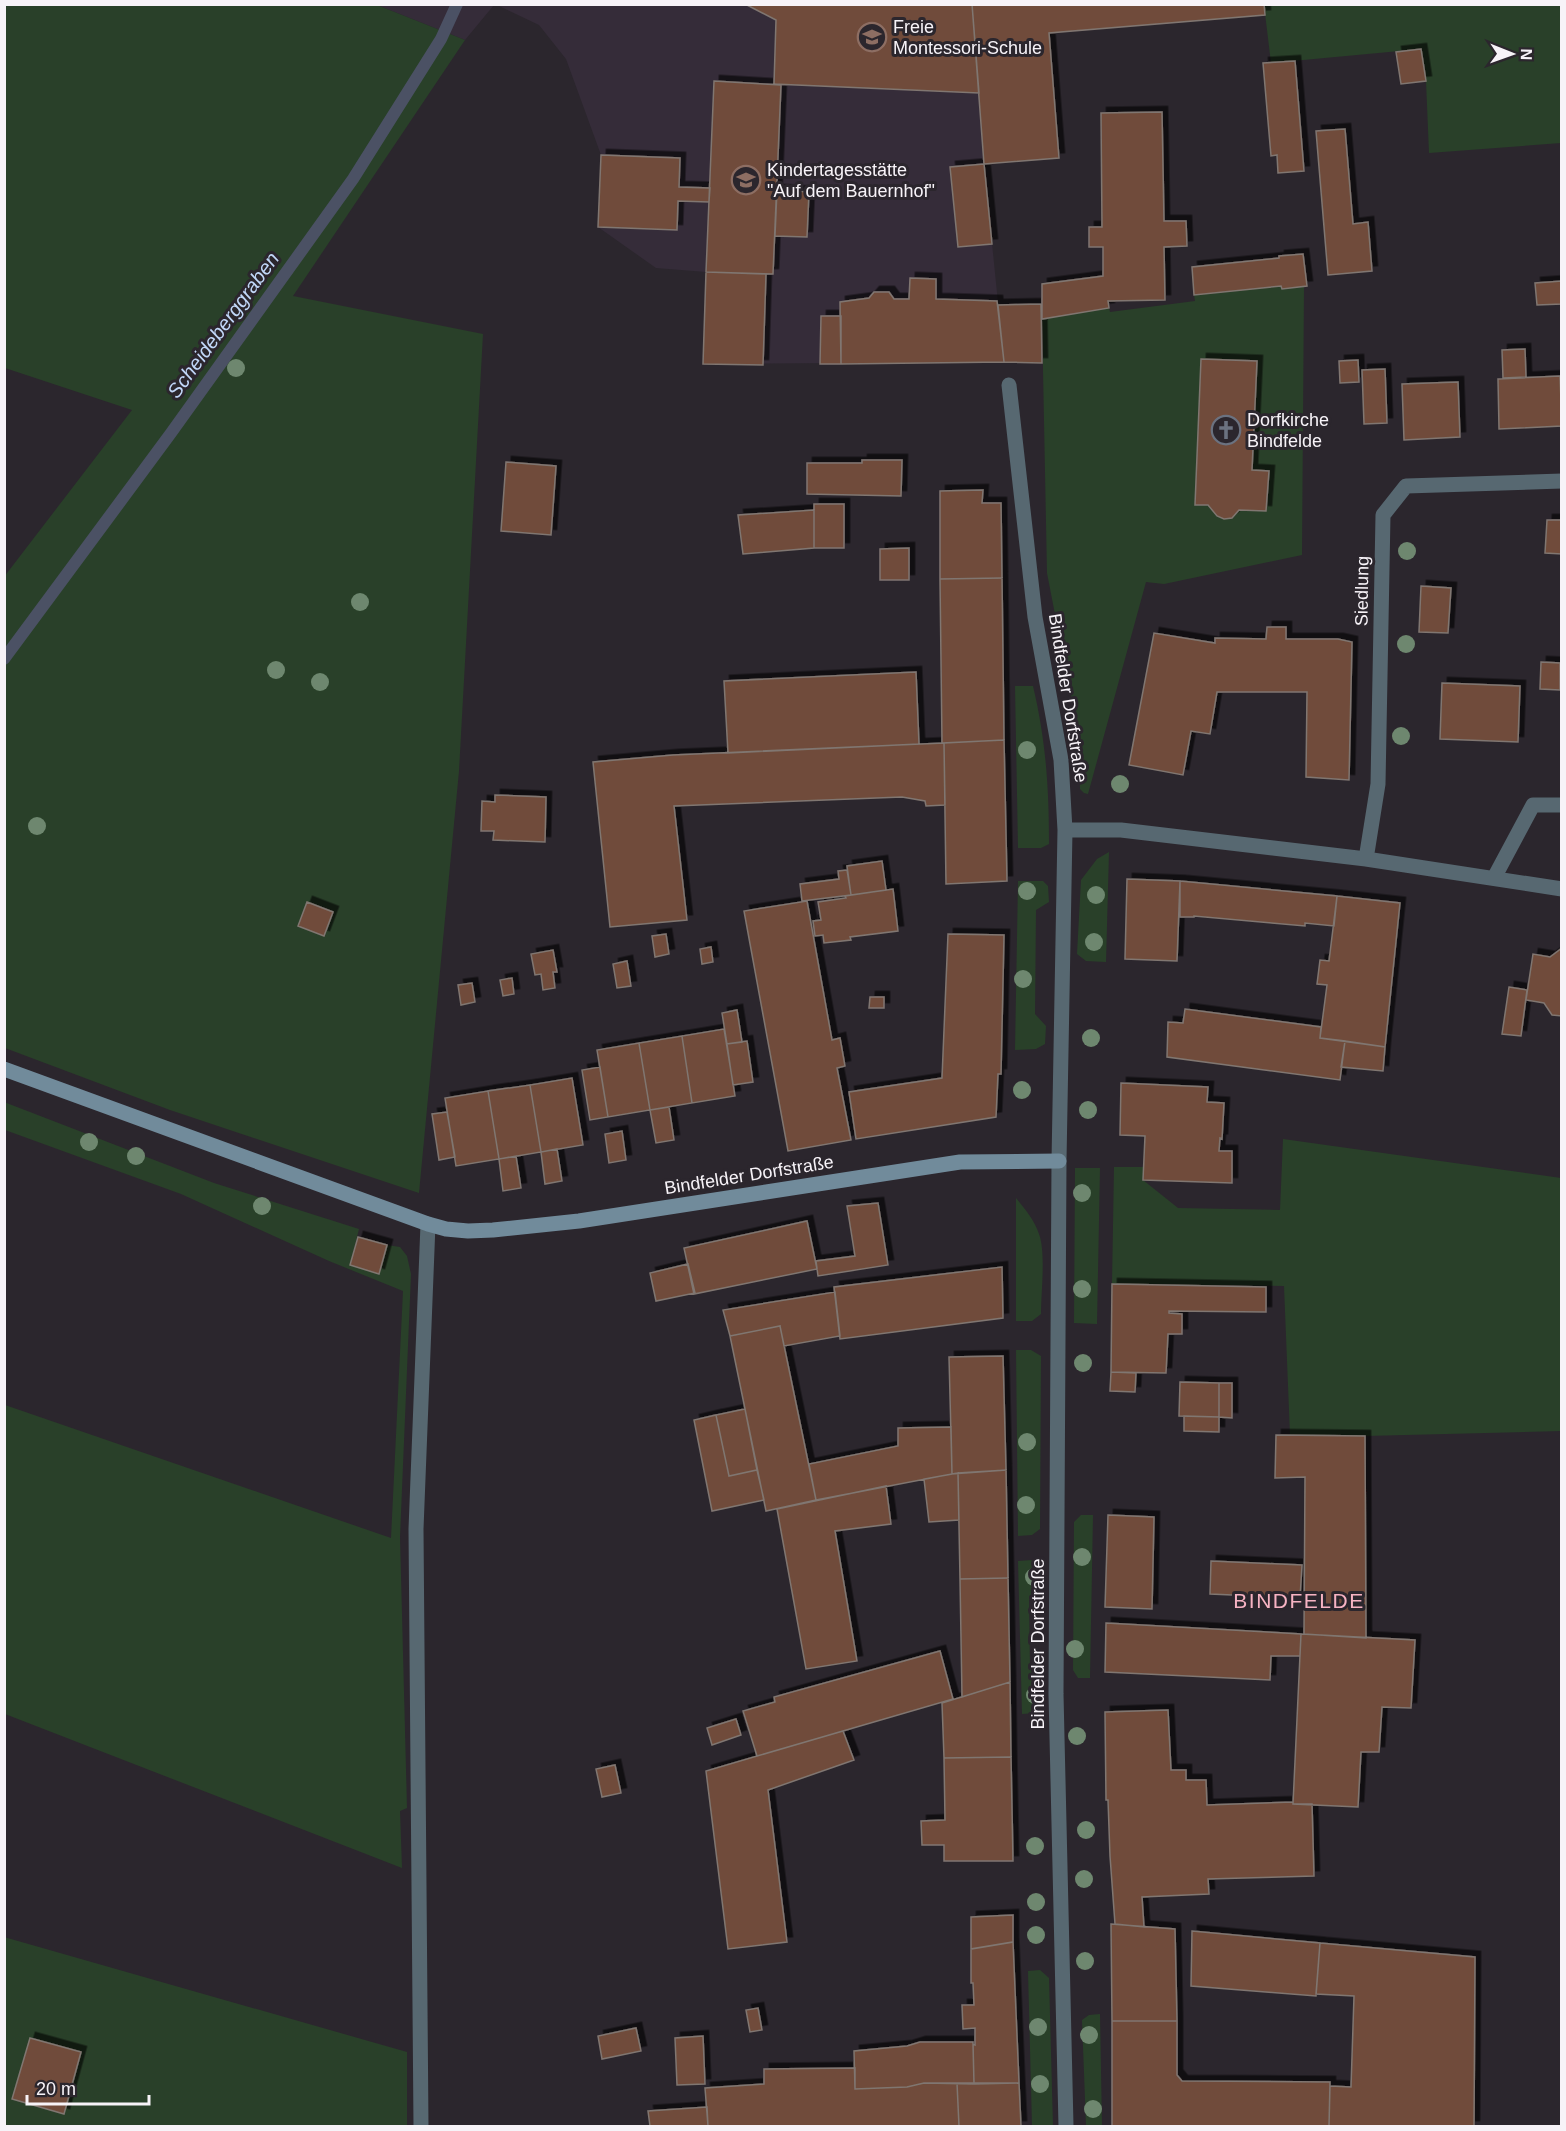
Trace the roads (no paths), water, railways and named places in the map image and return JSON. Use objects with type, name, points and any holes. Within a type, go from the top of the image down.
[{"type":"street","name":"Bindfelder Dorfstraße","points":[[1009,385],[1035,617],[1061,760],[1065,830],[1059,1161],[1056,1694],[1066,2127]]},
{"type":"street","name":"Siedlung","points":[[1366,859],[1378,784],[1383,515],[1406,486],[1562,481]]},
{"type":"street","points":[[1494,878],[1533,805],[1562,805]]},
{"type":"street","points":[[1065,830],[1121,830],[1366,859],[1562,889]]},
{"type":"street","name":"Bindfelder Dorfstraße","points":[[4,1069],[428,1224],[446,1229],[468,1231],[579,1221],[960,1162],[1059,1161]]},
{"type":"street","points":[[421,2127],[416,1529],[428,1224]]},
{"type":"waterway","name":"Scheideberggraben","points":[[4,659],[171,433],[353,179],[441,39],[457,4]]},
{"type":"place","name":"Freie Montessori-Schule","points":[[872,37]]},
{"type":"place","name":"Kindertagesstätte \"Auf dem Bauernhof\"","points":[[746,180]]},
{"type":"place","name":"Dorfkirche Bindfelde","points":[[1226,430]]},
{"type":"district","name":"BINDFELDE","points":[[1299,1600]]}]
